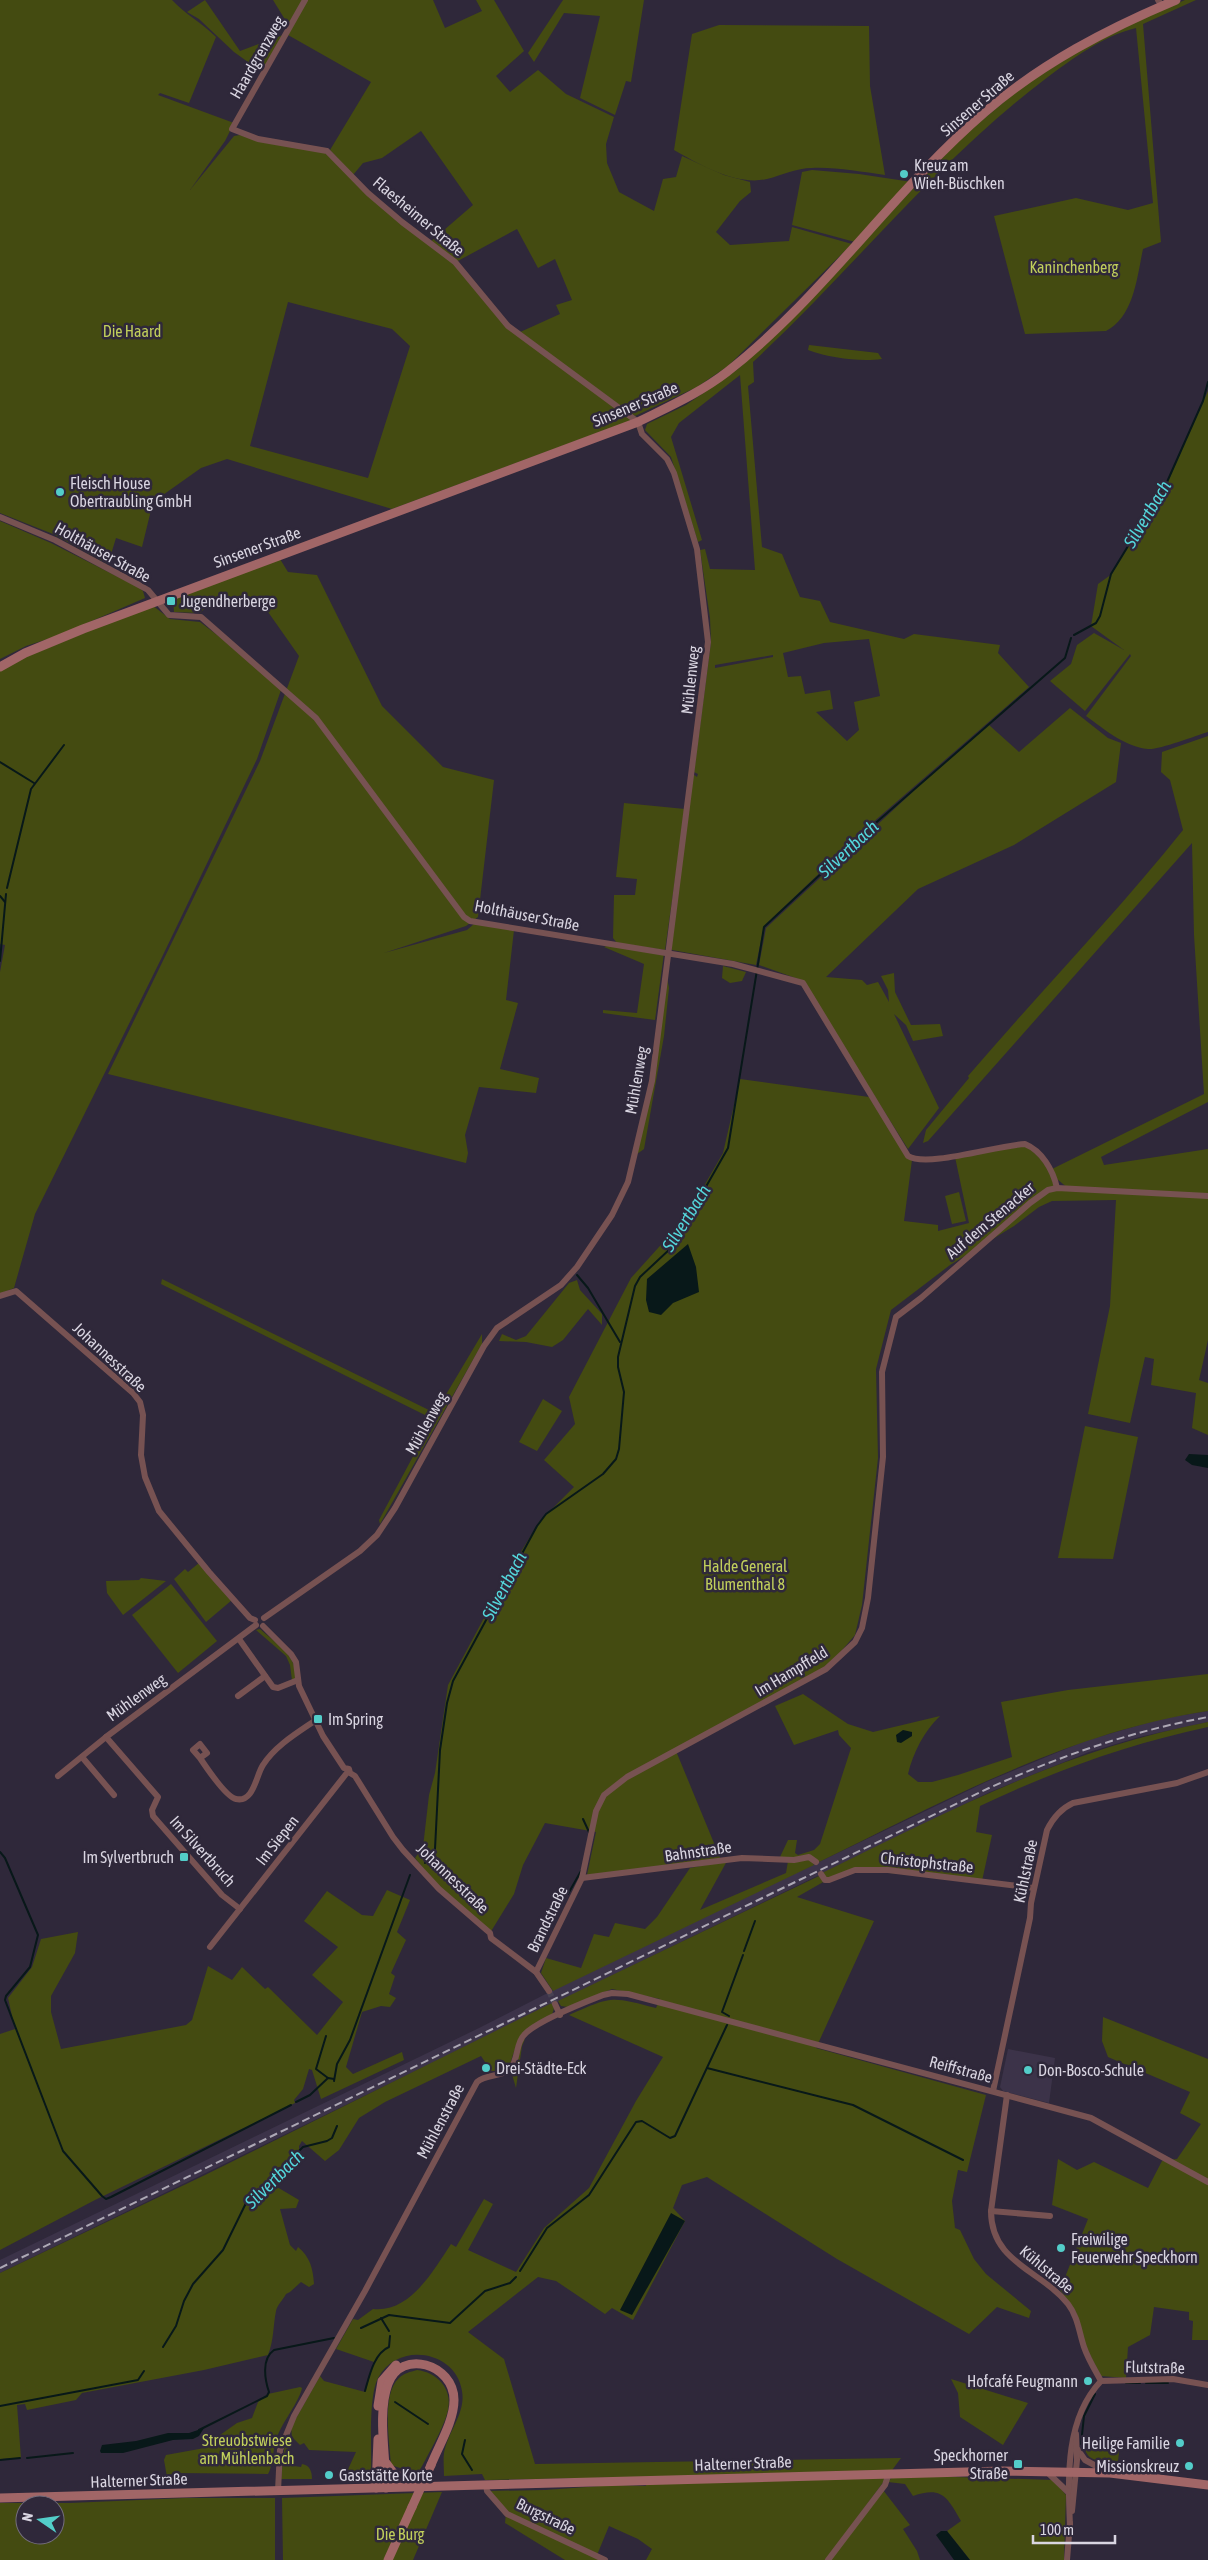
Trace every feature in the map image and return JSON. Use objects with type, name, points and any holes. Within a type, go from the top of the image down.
[{"type":"main road","name":"Sinsener Straße","points":[[0,666],[25,653],[157,600],[638,422],[694,394],[754,349],[962,133],[1008,94],[1075,48],[1105,31],[1160,3],[1176,0]]},
{"type":"main road","points":[[381,2488],[379,2393],[382,2381],[390,2370],[400,2362],[416,2358],[433,2360],[446,2368],[452,2375],[459,2393],[456,2411],[451,2418],[388,2560]]},
{"type":"main road","points":[[381,2488],[385,2462],[384,2402],[388,2383],[398,2370],[413,2364],[421,2364],[434,2367],[444,2374],[453,2392],[451,2418]]},
{"type":"main road","points":[[385,2462],[394,2474],[430,2486]]},
{"type":"main road","name":"Halterner Straße","points":[[0,2498],[889,2473],[1046,2471],[1110,2473],[1208,2485]]},
{"type":"street","name":"Haardgrenzweg","points":[[232,129],[305,0]]},
{"type":"street","name":"Flaesheimer Straße","points":[[232,129],[258,139],[327,151],[368,193],[402,222],[455,262],[508,326],[638,422]]},
{"type":"street","name":"Mühlenweg","points":[[58,1776],[106,1737],[258,1624],[259,1617],[264,1618],[360,1551],[377,1535],[395,1508],[488,1340],[497,1328],[561,1285],[577,1267],[612,1215],[628,1182],[652,1081],[708,642],[697,549],[674,473],[667,458],[642,434],[638,422]]},
{"type":"street","name":"Holthäuser Straße","points":[[0,517],[55,540],[139,585],[157,600],[170,615],[201,617],[316,718],[464,917],[470,921],[668,952],[751,968],[803,984],[908,1156],[920,1160],[938,1159],[1025,1144],[1040,1154],[1053,1174],[1057,1188]]},
{"type":"street","name":"Auf dem Stenacker","points":[[896,1317],[1030,1203],[1048,1190],[1057,1188],[1208,1196]]},
{"type":"street","name":"Johannesstraße","points":[[0,1296],[16,1291],[140,1402],[143,1416],[141,1455],[145,1477],[160,1511],[209,1572],[250,1618],[291,1654],[296,1662],[298,1680],[316,1720],[347,1772],[355,1776],[393,1837],[433,1882],[490,1933],[491,1938],[536,1972],[549,1991]]},
{"type":"street","name":"Im Hampffeld","points":[[582,1878],[596,1811],[604,1795],[627,1777],[826,1670],[855,1642],[860,1634],[866,1613],[883,1457],[882,1372],[896,1317]]},
{"type":"street","points":[[239,1639],[275,1688],[298,1680]]},
{"type":"street","points":[[238,1696],[265,1676]]},
{"type":"street","points":[[200,1758],[230,1795],[236,1799],[245,1798],[252,1790],[263,1765],[285,1742],[316,1720]]},
{"type":"street","name":"Im Silvertbruch","points":[[106,1737],[158,1797],[152,1810],[153,1816],[222,1895],[240,1909]]},
{"type":"street","points":[[82,1757],[114,1795]]},
{"type":"street","name":"Im Siepen","points":[[210,1947],[347,1772]]},
{"type":"street","name":"Kühlstraße","points":[[993,2091],[1047,1830],[1058,1812],[1066,1806],[1177,1783],[1208,1772]]},
{"type":"street","name":"Bahnstraße","points":[[582,1878],[756,1857],[794,1860],[810,1857],[816,1862]]},
{"type":"street","name":"Christophstraße","points":[[821,1874],[825,1880],[829,1880],[855,1870],[888,1870],[1034,1888]]},
{"type":"street","name":"Brandstraße","points":[[536,1972],[582,1878]]},
{"type":"street","name":"Mühlenstraße","points":[[278,2491],[278,2469],[285,2435],[477,2082],[486,2076],[507,2071],[514,2063],[523,2035],[532,2028],[612,1992],[628,1994],[695,2011]]},
{"type":"street","points":[[555,2004],[560,2015]]},
{"type":"street","name":"Reiffstraße","points":[[695,2011],[1091,2118],[1208,2182]]},
{"type":"street","name":"Kühlstraße","points":[[1007,2095],[991,2211],[992,2229],[1002,2249],[1057,2293],[1069,2306],[1079,2327],[1084,2349],[1101,2381]]},
{"type":"street","points":[[991,2211],[1050,2216]]},
{"type":"street","name":"Flutstraße","points":[[1101,2381],[1173,2379],[1208,2385]]},
{"type":"street","points":[[1067,2560],[1076,2428],[1086,2401],[1101,2381]]},
{"type":"street","points":[[1070,2526],[1068,2492],[1078,2450],[1076,2428]]},
{"type":"street","points":[[1078,2450],[1085,2460],[1110,2473]]},
{"type":"street","points":[[1046,2471],[1068,2492]]},
{"type":"street","points":[[828,2560],[885,2485],[889,2473]]},
{"type":"street","name":"Burgstraße","points":[[486,2485],[487,2491],[507,2514],[605,2560]]},
{"type":"shaded area","points":[[688,1244],[696,1267],[699,1292],[673,1303],[661,1315],[649,1312],[646,1300],[647,1279]]},
{"type":"shaded area","points":[[1189,1454],[1208,1455],[1208,1468],[1192,1465],[1185,1460]]},
{"type":"shaded area","points":[[1208,1711],[1208,1722],[1139,1737],[1089,1752],[990,1792],[0,2273],[0,2260],[479,2028],[577,1978],[986,1782],[1085,1741],[1164,1718]]},
{"type":"shaded area","points":[[903,1730],[912,1732],[912,1736],[901,1743],[897,1742],[896,1735]]},
{"type":"shaded area","name":"Don-Bosco-Schule","points":[[1008,2049],[1055,2058],[1049,2103],[1003,2091],[1000,2087]]},
{"type":"shaded area","points":[[671,2213],[685,2221],[632,2315],[620,2310]]},
{"type":"shaded area","points":[[204,2428],[199,2436],[193,2439],[173,2440],[123,2453],[101,2453],[100,2451],[102,2445],[136,2441],[168,2433],[189,2433]]},
{"type":"shaded area","points":[[941,2531],[947,2531],[970,2560],[954,2560],[936,2535]]},
{"type":"green space","name":"Die Haard","points":[[0,0],[172,0],[216,37],[189,103],[160,93],[158,95],[234,123],[225,141],[190,190],[234,136],[240,135],[322,150],[359,184],[454,263],[508,326],[632,420],[392,509],[227,459],[201,468],[153,502],[142,547],[116,538],[108,564],[53,534],[0,513]],"holes":[[[288,302],[392,329],[410,346],[368,478],[250,446]]]},
{"type":"green space","points":[[205,0],[240,51],[283,35],[262,72],[234,52],[199,19],[187,12]]},
{"type":"green space","points":[[273,0],[304,0],[289,26]]},
{"type":"green space","points":[[307,0],[433,0],[445,28],[482,11],[476,0],[494,0],[524,51],[496,76],[510,92],[538,70],[566,94],[614,117],[606,144],[607,163],[619,192],[654,211],[663,179],[676,177],[682,156],[724,175],[750,182],[751,192],[740,201],[716,232],[730,245],[789,241],[792,227],[852,244],[728,366],[697,387],[635,416],[518,333],[560,314],[556,305],[572,300],[555,259],[538,268],[517,229],[456,262],[429,243],[473,205],[421,131],[382,158],[363,163],[353,175],[330,150],[371,82],[288,35]]},
{"type":"green space","points":[[563,0],[644,0],[631,82],[626,81],[615,115],[580,98],[600,16],[564,13],[534,62],[528,53]]},
{"type":"green space","name":"Kaninchenberg","points":[[1185,0],[1196,0],[1143,24],[1161,242],[1143,249],[1133,295],[1123,316],[1115,325],[1106,331],[1025,334],[994,216],[1076,198],[1128,210],[1153,203],[1136,28],[1099,42],[1076,56],[1005,112],[967,146],[753,362],[754,382],[748,386],[762,547],[782,554],[800,597],[820,601],[830,622],[904,639],[914,634],[1000,645],[998,653],[1029,687],[871,824],[764,926],[756,965],[672,950],[670,945],[693,774],[697,777],[698,774],[694,772],[711,642],[710,618],[700,550],[705,549],[710,569],[755,570],[740,375],[679,423],[671,437],[702,540],[698,542],[671,457],[645,430],[647,424],[686,405],[738,369],[792,317],[961,138],[1022,87],[1107,33]],"holes":[[[869,639],[880,696],[854,702],[859,730],[847,741],[816,712],[833,709],[830,690],[805,694],[801,676],[788,677],[783,653],[824,643]],[[773,655],[773,657],[715,668],[715,665]]]},
{"type":"green space","points":[[719,25],[869,26],[870,86],[885,175],[839,169],[806,168],[767,179],[743,180],[719,173],[674,150],[692,34]]},
{"type":"green space","points":[[812,170],[859,174],[912,182],[855,242],[792,225],[802,172]]},
{"type":"green space","points":[[809,345],[878,353],[882,359],[855,360],[835,357],[808,350]]},
{"type":"green space","points":[[1208,391],[1208,732],[1153,749],[1139,748],[1115,737],[1086,716],[1131,656],[1130,654],[1085,711],[1050,681],[1071,664],[1077,645],[1094,633],[1124,650],[1091,626],[1098,584],[1112,574],[1167,484]]},
{"type":"green space","points":[[0,521],[51,543],[138,587],[143,591],[145,598],[57,636],[26,646],[0,659]]},
{"type":"green space","points":[[280,559],[288,572],[317,575],[382,706],[443,767],[494,780],[478,917],[466,926],[384,953],[467,930],[475,923],[514,930],[506,1000],[518,1003],[500,1069],[539,1078],[536,1093],[479,1087],[465,1135],[468,1153],[466,1163],[108,1074],[260,761],[299,656],[261,602],[217,597],[200,613],[174,612],[173,598]]},
{"type":"green space","points":[[152,605],[170,619],[200,622],[229,644],[281,690],[257,759],[35,1214],[14,1288],[0,1294],[0,972],[5,945],[0,944],[0,671],[28,656]]},
{"type":"green space","points":[[1070,708],[1108,738],[1121,743],[1116,782],[1014,845],[918,889],[826,977],[862,980],[867,985],[878,982],[889,1002],[888,990],[881,976],[894,973],[895,992],[911,1025],[940,1024],[943,1036],[913,1041],[906,1025],[894,1014],[939,1108],[908,1149],[801,980],[759,965],[766,928],[918,787],[989,725],[1019,752]]},
{"type":"green space","points":[[1208,736],[1208,1102],[1101,1157],[1104,1165],[1208,1149],[1208,1194],[1069,1189],[1057,1179],[1052,1169],[1204,1094],[1194,935],[1192,843],[928,1141],[923,1143],[926,1130],[969,1078],[968,1076],[1131,893],[1183,830],[1170,780],[1161,772],[1162,752]]},
{"type":"green space","points":[[624,803],[685,809],[665,950],[617,943],[613,938],[614,895],[635,895],[637,879],[616,877]]},
{"type":"green space","points":[[609,945],[664,953],[655,1020],[603,1013],[603,1010],[637,1013],[644,964],[604,947]]},
{"type":"green space","points":[[723,966],[746,972],[742,981],[730,983],[722,978]]},
{"type":"green space","points":[[666,972],[669,988],[664,1036],[644,1149],[637,1154],[646,1112]]},
{"type":"green space","name":"Halde General Blumenthal 8","points":[[740,1079],[869,1097],[912,1160],[904,1221],[938,1225],[938,1231],[969,1223],[955,1157],[1025,1146],[1045,1164],[1057,1189],[1208,1197],[1208,1340],[1199,1380],[1208,1383],[1208,1435],[1192,1428],[1196,1393],[1151,1385],[1154,1359],[1145,1357],[1130,1423],[1088,1414],[1110,1306],[1116,1200],[1052,1201],[1039,1207],[1014,1226],[950,1265],[891,1310],[876,1369],[878,1458],[862,1605],[855,1635],[826,1669],[676,1751],[721,1860],[587,1875],[596,1832],[545,1823],[523,1865],[514,1894],[490,1933],[440,1888],[415,1858],[423,1847],[429,1795],[435,1773],[448,1685],[507,1575],[539,1522],[574,1487],[544,1460],[575,1424],[569,1397],[631,1278],[686,1217],[723,1153]]},
{"type":"green space","points":[[959,1192],[966,1221],[952,1224],[945,1196]]},
{"type":"green space","points":[[162,1279],[435,1413],[482,1334],[482,1344],[380,1524],[379,1520],[433,1419],[161,1284]]},
{"type":"green space","points":[[577,1280],[580,1290],[602,1314],[602,1325],[588,1309],[563,1340],[552,1347],[526,1342],[499,1341],[502,1334],[516,1340],[526,1336],[569,1283]]},
{"type":"green space","points":[[543,1399],[562,1411],[537,1451],[519,1442]]},
{"type":"green space","points":[[1085,1426],[1138,1437],[1113,1559],[1058,1558]]},
{"type":"green space","points":[[199,1563],[232,1600],[206,1622],[174,1579],[185,1569],[188,1572]]},
{"type":"green space","points":[[141,1578],[166,1581],[123,1615],[107,1593],[106,1581],[139,1580]]},
{"type":"green space","points":[[171,1584],[217,1641],[178,1673],[132,1615]]},
{"type":"green space","points":[[260,1629],[289,1656],[293,1663],[295,1679],[292,1680],[290,1665],[286,1656],[256,1630]]},
{"type":"green space","points":[[1208,1674],[1208,1711],[1156,1721],[1056,1752],[959,1794],[817,1863],[805,1857],[780,1857],[788,1840],[797,1840],[795,1853],[798,1855],[814,1850],[820,1844],[851,1748],[839,1735],[838,1730],[794,1745],[775,1706],[803,1694],[848,1724],[873,1732],[940,1716],[929,1728],[920,1743],[908,1774],[918,1782],[932,1782],[1012,1757],[1001,1702],[1068,1690]]},
{"type":"green space","points":[[1208,1722],[1208,1727],[1120,1750],[1064,1770],[980,1806],[976,1832],[992,1835],[982,1881],[855,1870],[828,1879],[822,1873],[963,1805],[1057,1765],[1106,1748]]},
{"type":"green space","points":[[811,1860],[814,1865],[553,1991],[541,1973],[546,1958],[581,1968],[594,1934],[609,1937],[615,1923],[645,1929],[657,1917],[690,1868],[727,1861],[700,1910],[786,1873],[788,1861]]},
{"type":"green space","points":[[819,1876],[825,1881],[797,1897],[874,1921],[816,2048],[986,2095],[967,2172],[958,2170],[952,2201],[955,2228],[960,2230],[974,2259],[986,2274],[1031,2311],[1029,2318],[997,2307],[969,2334],[837,2259],[707,2177],[682,2185],[673,2208],[685,2221],[633,2320],[612,2308],[605,2314],[556,2281],[538,2277],[468,2332],[504,2359],[535,2464],[901,2458],[826,2560],[646,2560],[652,2549],[638,2539],[609,2526],[597,2555],[507,2513],[488,2491],[545,2490],[614,2485],[646,2486],[647,2477],[485,2480],[482,2474],[444,2476],[444,2453],[459,2414],[463,2399],[462,2391],[457,2377],[449,2366],[438,2359],[425,2355],[411,2355],[398,2359],[387,2366],[378,2378],[373,2398],[371,2424],[371,2473],[360,2478],[344,2478],[356,2452],[309,2450],[304,2443],[300,2445],[292,2437],[291,2427],[320,2376],[324,2381],[365,2392],[374,2362],[336,2349],[353,2319],[358,2320],[373,2309],[386,2308],[398,2304],[419,2288],[451,2244],[456,2247],[484,2199],[493,2204],[468,2250],[516,2272],[544,2228],[589,2188],[636,2101],[663,2057],[569,2015],[594,2004],[611,2000],[629,2001],[656,2008],[660,1999],[612,1989],[568,2007],[561,2006],[558,2001]]},
{"type":"green space","points":[[387,1890],[410,1900],[397,1932],[406,1940],[391,1973],[395,1976],[389,1994],[396,1998],[390,2007],[381,2006],[362,2012],[346,2067],[353,2074],[402,2052],[404,2060],[321,2099],[312,2070],[309,2069],[303,2089],[294,2100],[295,2103],[95,2200],[0,2250],[0,2034],[15,2029],[8,1998],[32,1967],[41,1939],[78,1932],[75,1953],[51,1996],[51,2012],[61,2049],[186,2025],[192,2020],[208,1966],[232,1980],[242,1967],[265,1989],[268,1987],[317,2035],[343,2002],[312,1975],[338,1947],[304,1921],[327,1891],[362,1915],[373,1916]]},
{"type":"green space","points":[[552,2003],[554,2008],[552,2015],[535,2024],[524,2034],[516,2046],[510,2065],[501,2071],[491,2071],[481,2056],[385,2102],[359,2118],[339,2150],[325,2161],[302,2141],[299,2146],[300,2163],[279,2182],[277,2187],[299,2200],[296,2208],[280,2209],[290,2245],[296,2251],[298,2247],[308,2259],[312,2268],[314,2284],[309,2287],[301,2282],[286,2294],[276,2311],[268,2355],[204,2370],[82,2393],[76,2400],[27,2410],[25,2404],[17,2405],[21,2458],[0,2459],[0,2273],[205,2175]]},
{"type":"green space","points":[[1103,2017],[1208,2059],[1208,2340],[1192,2340],[1193,2321],[1189,2320],[1189,2312],[1154,2307],[1150,2335],[1128,2347],[1126,2378],[1101,2376],[1085,2345],[1076,2312],[1060,2290],[1088,2219],[1052,2205],[1058,2159],[1077,2170],[1094,2162],[1148,2188],[1162,2161],[1177,2159],[1201,2124],[1180,2113],[1190,2092],[1108,2057],[1102,2041]]},
{"type":"green space","points":[[525,2039],[522,2046],[516,2088],[511,2071]]},
{"type":"green space","points":[[417,2370],[431,2374],[442,2382],[449,2402],[443,2425],[418,2474],[391,2465],[388,2432],[388,2407],[393,2385],[403,2375]]},
{"type":"green space","points":[[951,2379],[1028,2403],[1003,2445],[960,2417],[958,2393]]},
{"type":"green space","name":"Streuobstwiese am Mühlenbach","points":[[302,2388],[298,2399],[277,2437],[268,2474],[174,2473],[167,2477],[164,2460],[166,2455],[210,2447],[220,2435],[237,2423],[252,2418],[258,2402],[268,2394]]},
{"type":"green space","points":[[1083,2439],[1120,2444],[1118,2461],[1098,2460],[1089,2457],[1084,2447]]},
{"type":"green space","points":[[285,2442],[289,2445],[287,2465],[301,2467],[302,2464],[309,2467],[312,2479],[281,2479]]},
{"type":"green space","points":[[894,2475],[1053,2480],[1066,2495],[1064,2560],[970,2560],[947,2531],[961,2521],[947,2500],[937,2493],[931,2492],[913,2496],[905,2484],[888,2482]]},
{"type":"green space","points":[[883,2490],[910,2525],[903,2529],[917,2551],[920,2560],[829,2560]]},
{"type":"green space","name":"Die Burg","points":[[442,2492],[413,2560],[283,2560],[282,2498]]},
{"type":"green space","points":[[185,2498],[275,2498],[275,2560],[0,2560],[0,2503],[15,2503],[15,2545],[65,2545],[65,2503]]},
{"type":"green space","points":[[506,2514],[604,2560],[565,2560],[505,2523]]},
{"type":"waterway","name":"Silvertbach","points":[[1074,635],[1096,623],[1100,616],[1111,574],[1167,482],[1203,401],[1208,382]]},
{"type":"waterway","name":"Silvertbach","points":[[425,1863],[435,1849],[440,1750],[447,1703],[453,1681],[537,1526],[546,1514],[603,1474],[616,1459],[619,1449],[624,1392],[618,1367],[618,1357],[635,1286],[640,1277],[671,1248],[728,1148],[764,927],[871,827],[1065,658],[1071,638]]},
{"type":"waterway","points":[[7,888],[31,789],[64,745]]},
{"type":"waterway","points":[[0,762],[34,783]]},
{"type":"waterway","points":[[0,961],[6,894]]},
{"type":"waterway","points":[[0,896],[5,902]]},
{"type":"waterway","points":[[577,1275],[588,1288],[620,1342]]},
{"type":"waterway","points":[[583,1819],[589,1832]]},
{"type":"waterway","points":[[0,1852],[5,1858],[38,1935],[30,1967],[6,1996],[5,2000],[63,2151],[102,2196],[106,2199],[111,2197],[291,2105]]},
{"type":"waterway","points":[[568,1894],[581,1871]]},
{"type":"waterway","name":"Silvertbach","points":[[334,2081],[337,2064],[350,2040],[410,1875]]},
{"type":"waterway","points":[[744,1951],[755,1921]]},
{"type":"waterway","points":[[729,2016],[722,2012],[743,1955]]},
{"type":"waterway","points":[[520,2271],[547,2228],[589,2195],[636,2122],[642,2121],[670,2138],[675,2136],[727,2025]]},
{"type":"waterway","points":[[326,2036],[316,2069],[328,2078]]},
{"type":"waterway","points":[[707,2068],[853,2105],[963,2160]]},
{"type":"waterway","points":[[296,2102],[310,2095],[328,2078],[334,2079]]},
{"type":"waterway","name":"Silvertbach","points":[[163,2347],[176,2326],[184,2301],[193,2284],[223,2250],[247,2201],[303,2147],[332,2138],[337,2126]]},
{"type":"waterway","points":[[361,2328],[389,2315],[450,2323],[485,2291],[510,2283],[516,2277]]},
{"type":"waterway","points":[[381,2318],[389,2331]]},
{"type":"waterway","points":[[365,2391],[370,2373],[379,2354],[389,2347],[390,2336]]},
{"type":"waterway","points":[[199,2430],[267,2396],[269,2392],[265,2370],[267,2359],[274,2350],[334,2338]]},
{"type":"waterway","name":"Silvertbach","points":[[0,2406],[138,2380],[144,2371]]},
{"type":"waterway","points":[[1126,2383],[1140,2383]]},
{"type":"waterway","points":[[1146,2383],[1168,2383]]},
{"type":"waterway","points":[[1081,2444],[1084,2416],[1095,2394]]},
{"type":"waterway","points":[[395,2402],[428,2424]]},
{"type":"waterway","points":[[465,2440],[462,2454],[472,2470]]},
{"type":"waterway","points":[[27,2458],[73,2453]]},
{"type":"waterway","points":[[0,2460],[20,2458]]},
{"type":"tunnel","points":[[549,1991],[555,2004]]},
{"type":"railway","points":[[0,2268],[989,1788],[1042,1765],[1124,1737],[1208,1717]]},
{"type":"place","name":"Kreuz am Wieh-Büschken","points":[[904,174]]},
{"type":"place","name":"Fleisch House Obertraubling GmbH","points":[[60,492]]},
{"type":"place","name":"Jugendherberge","points":[[171,601]]},
{"type":"place","name":"Im Spring","points":[[318,1719]]},
{"type":"place","name":"Im Sylvertbruch","points":[[184,1857]]},
{"type":"place","name":"Drei-Städte-Eck","points":[[486,2068]]},
{"type":"place","name":"Don-Bosco-Schule","points":[[1028,2070]]},
{"type":"place","name":"Freiwilige Feuerwehr Speckhorn","points":[[1061,2248]]},
{"type":"place","name":"Hofcafé Feugmann","points":[[1088,2381]]},
{"type":"place","name":"Heilige Familie","points":[[1180,2443]]},
{"type":"place","name":"Speckhorner Straße","points":[[1018,2464]]},
{"type":"place","name":"Missionskreuz","points":[[1189,2466]]},
{"type":"place","name":"Gaststätte Korte","points":[[329,2475]]}]
